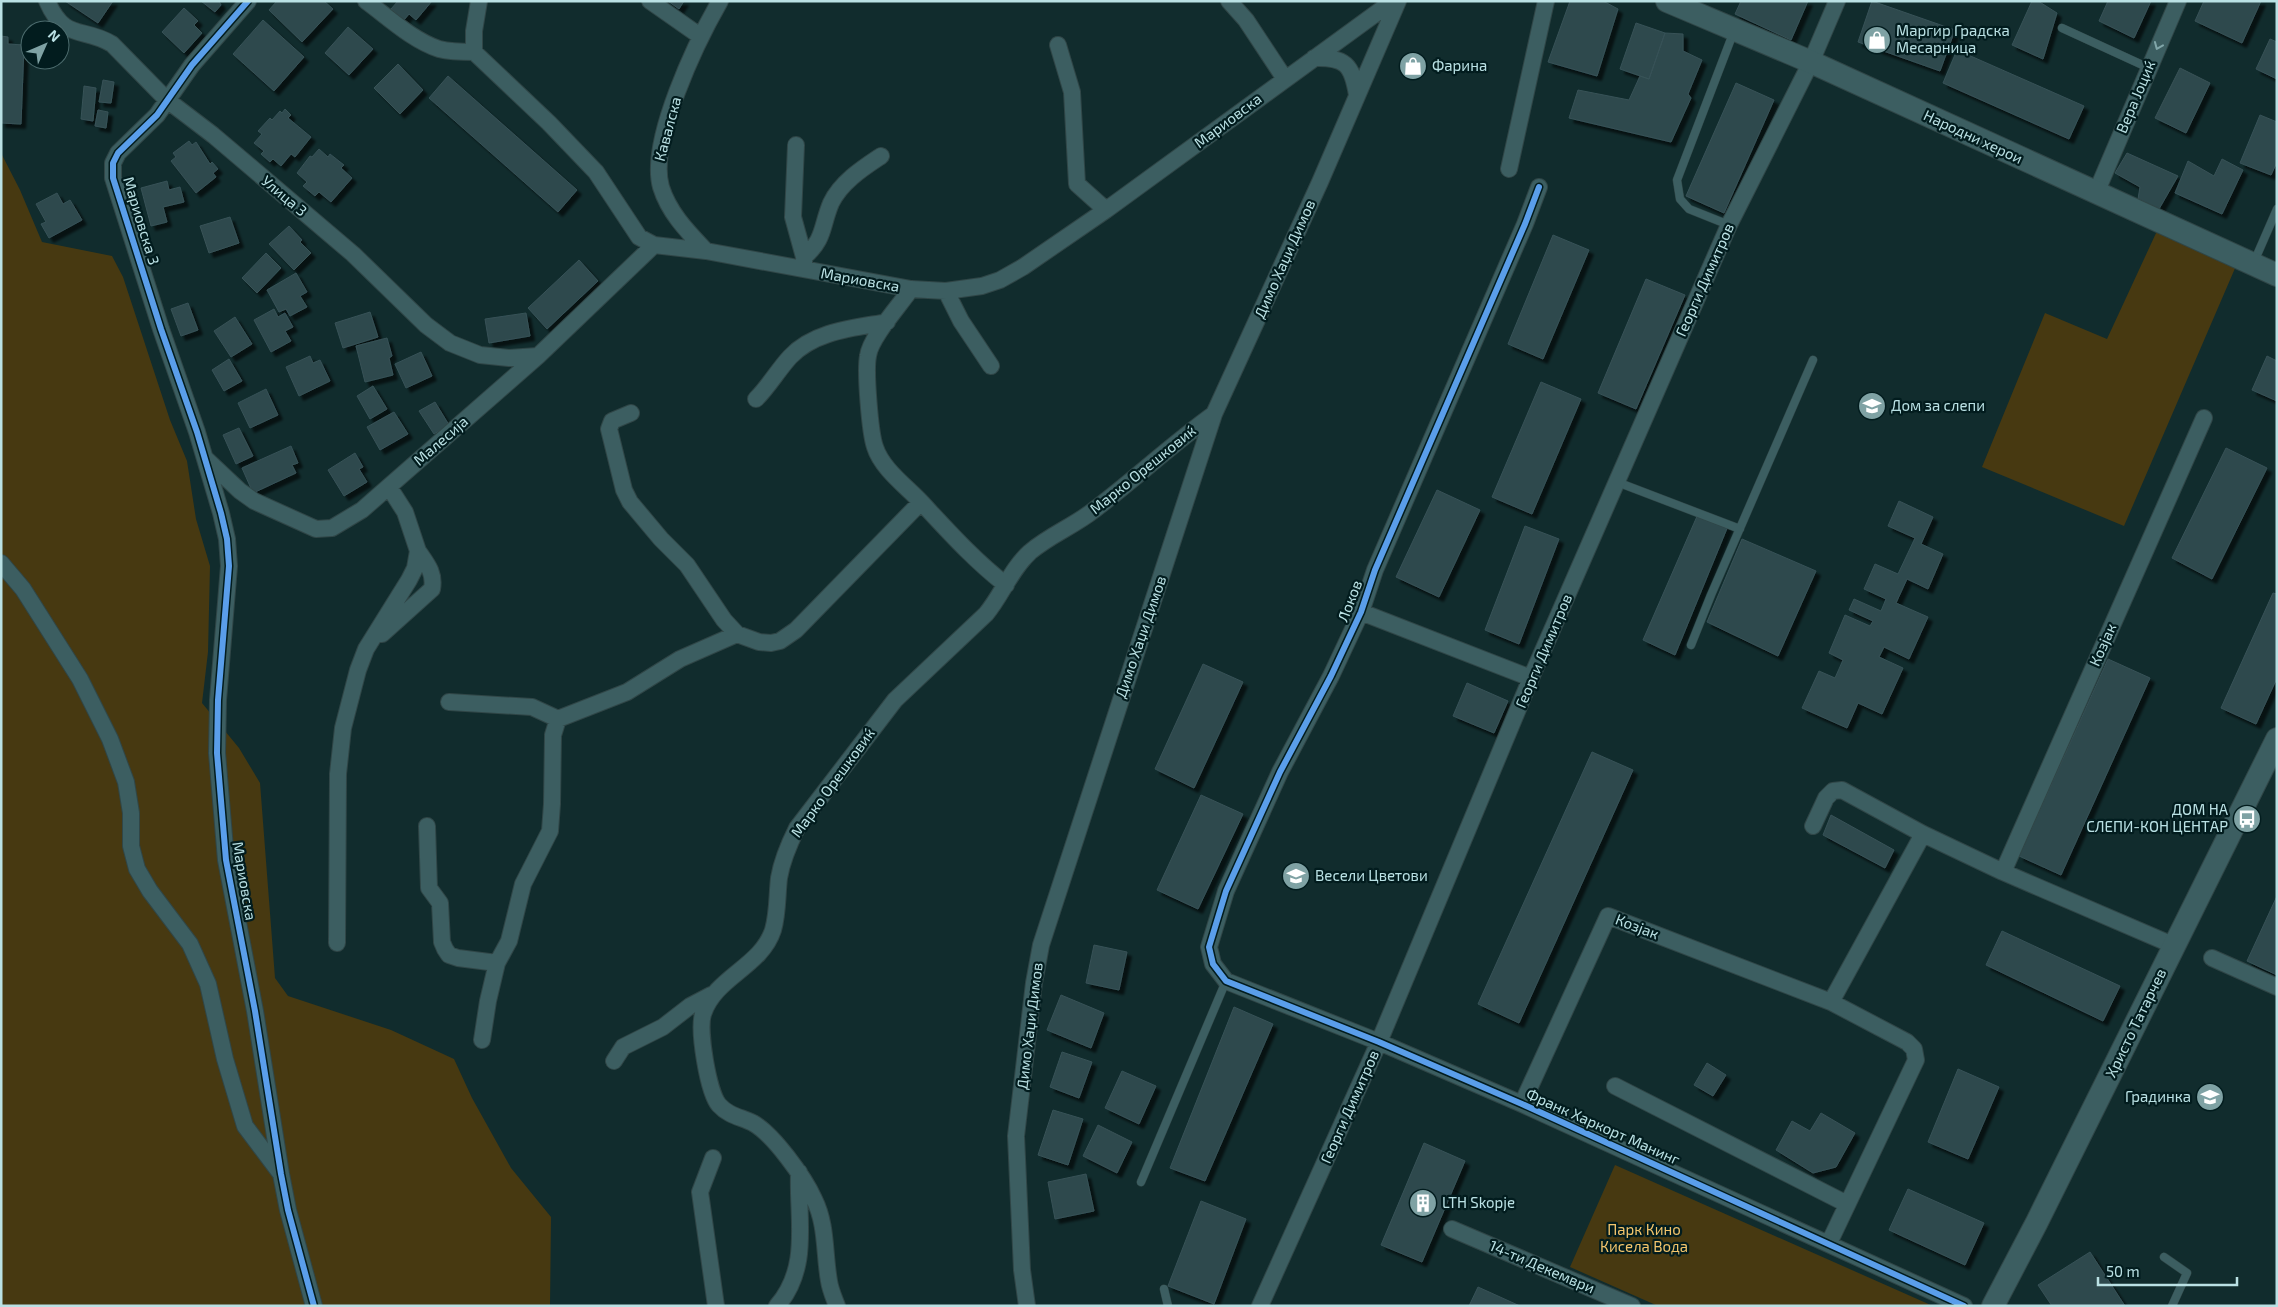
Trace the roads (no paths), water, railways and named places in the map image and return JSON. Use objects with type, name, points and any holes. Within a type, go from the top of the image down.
[{"type":"street","name":"Улица 3","points":[[48,1],[52,13],[63,26],[71,31],[105,39],[112,44],[167,100],[213,136],[353,254],[426,325],[450,343],[480,356],[509,358],[538,356]]},
{"type":"street","name":"Мариовска 3","points":[[205,458],[161,329],[114,178],[113,163],[118,153],[157,115],[192,65],[248,1]]},
{"type":"street","points":[[366,1],[411,33],[438,48],[453,52],[474,52],[549,122],[596,172],[639,237],[654,245]]},
{"type":"street","points":[[474,52],[474,31],[479,1]]},
{"type":"street","points":[[650,1],[700,36]]},
{"type":"street","name":"Кавалска","points":[[706,251],[681,224],[668,206],[658,170],[659,152],[676,96],[700,36],[720,1]]},
{"type":"street","points":[[1229,1],[1246,20],[1285,79]]},
{"type":"street","name":"Мариовска","points":[[654,245],[804,263],[911,289],[963,290],[1000,280],[1023,267],[1106,210],[1393,1]]},
{"type":"street","name":"Димо Хаџи Димов","points":[[1028,1306],[1022,1270],[1016,1136],[1034,983],[1041,945],[1214,414],[1398,1]]},
{"type":"street","points":[[1509,169],[1546,1]]},
{"type":"street","name":"Народни херои","points":[[1667,1],[1811,62],[2277,275]]},
{"type":"street","name":"Георги Димитров","points":[[1260,1306],[1379,1042],[1531,678],[1728,225],[1811,62],[1837,1]]},
{"type":"street","name":"Вера Јоциќ","points":[[2096,193],[2178,1]]},
{"type":"street","points":[[1058,45],[1072,92],[1077,184],[1106,210]]},
{"type":"street","points":[[1314,58],[1334,57],[1346,66],[1354,76],[1357,95]]},
{"type":"street","points":[[796,145],[793,217],[804,263]]},
{"type":"street","points":[[804,263],[815,247],[823,230],[832,202],[854,175],[882,156]]},
{"type":"street","name":"Локов","points":[[1226,982],[1213,964],[1209,948],[1226,891],[1280,772],[1331,676],[1361,612],[1375,570],[1525,224],[1539,187]]},
{"type":"street","name":"Малесија","points":[[205,458],[240,491],[254,501],[316,529],[332,528],[362,510],[389,487],[538,356],[654,245]]},
{"type":"street","points":[[911,289],[873,342],[868,355],[871,425],[874,447],[884,464],[963,548],[981,566],[1006,584]]},
{"type":"street","points":[[946,291],[961,321],[991,366]]},
{"type":"street","points":[[756,399],[771,384],[790,356],[813,339],[838,331],[887,322]]},
{"type":"street","points":[[631,413],[612,421],[609,429],[624,490],[630,502],[661,539],[687,565],[724,620],[737,634],[760,642],[771,643],[780,641],[796,630],[921,502]]},
{"type":"street","name":"Марко Орешковиќ","points":[[614,1061],[623,1047],[663,1027],[690,1006],[711,995],[742,970],[765,944],[772,932],[777,909],[779,878],[786,850],[797,828],[895,700],[986,614],[998,600],[1006,584],[1029,552],[1066,527],[1093,512],[1182,436],[1214,414]]},
{"type":"street","name":"Козјак","points":[[2003,872],[2204,418]]},
{"type":"street","name":"Мариовска","points":[[205,458],[222,513],[230,566],[218,700],[216,753],[226,860],[255,1011],[288,1210],[314,1306]]},
{"type":"street","points":[[366,649],[432,589],[434,580],[431,570],[418,551],[405,512],[389,487]]},
{"type":"street","points":[[338,943],[339,765],[343,728],[358,670],[366,649],[409,580],[415,568],[418,551]]},
{"type":"street","points":[[1,563],[23,589],[80,678],[110,739],[126,782],[131,813],[130,846],[137,870],[150,891],[190,944],[208,984],[225,1060],[245,1126],[281,1174]]},
{"type":"street","points":[[1361,612],[1531,678]]},
{"type":"street","points":[[449,702],[532,707],[558,719],[626,692],[680,659],[737,634]]},
{"type":"street","points":[[482,1040],[488,1001],[497,963],[509,941],[523,884],[550,831],[552,735],[558,719]]},
{"type":"street","name":"Христо Татарчев","points":[[1993,1306],[2037,1222],[2277,739]]},
{"type":"street","points":[[1813,826],[1826,798],[1833,791],[1842,790],[1923,834],[2003,872],[2175,946]]},
{"type":"street","points":[[427,826],[429,888],[440,903],[442,942],[445,949],[449,955],[458,958],[497,963]]},
{"type":"street","points":[[1831,1002],[1923,834]]},
{"type":"street","name":"Козјак","points":[[1522,1104],[1608,916],[1831,1002],[1907,1042],[1916,1054],[1916,1060],[1829,1243]]},
{"type":"street","points":[[2212,958],[2277,987]]},
{"type":"street","name":"Франк Харкорт Манинг","points":[[1226,982],[1379,1042],[1522,1104],[1964,1306]]},
{"type":"street","points":[[711,995],[702,1016],[707,1077],[719,1105],[732,1116],[754,1123],[788,1156],[815,1200],[825,1232],[829,1282],[837,1306]]},
{"type":"street","points":[[1616,1086],[1846,1204]]},
{"type":"street","points":[[713,1158],[700,1192],[716,1306]]},
{"type":"street","points":[[785,1302],[794,1276],[801,1243],[799,1172]]},
{"type":"street","name":"14-ти Декември","points":[[1452,1229],[1632,1306]]},
{"type":"lane","points":[[2062,28],[2149,68]]},
{"type":"lane","points":[[1728,225],[1689,208],[1680,199],[1677,180],[1734,31]]},
{"type":"lane","points":[[2253,264],[2277,209]]},
{"type":"lane","points":[[1691,645],[1813,360]]},
{"type":"lane","points":[[1617,482],[1740,529]]},
{"type":"lane","points":[[1141,1182],[1226,982]]},
{"type":"lane","points":[[2164,1257],[2187,1273],[2172,1306]]},
{"type":"lane","points":[[1164,1289],[1168,1306]]},
{"type":"place","name":"Маргир Градска Месарница","points":[[1877,40]]},
{"type":"place","name":"Фарина","points":[[1413,66]]},
{"type":"place","name":"Дом за слепи","points":[[1872,406]]},
{"type":"place","name":"ДОМ НА СЛЕПИ-КОН ЦЕНТАР","points":[[2247,819]]},
{"type":"place","name":"Весели Цветови","points":[[1296,876]]},
{"type":"place","name":"Градинка","points":[[2210,1097]]},
{"type":"place","name":"LTH Skopje","points":[[1423,1203]]},
{"type":"park label","name":"Парк Кино Кисела Вода","points":[[1644,1238]]}]
